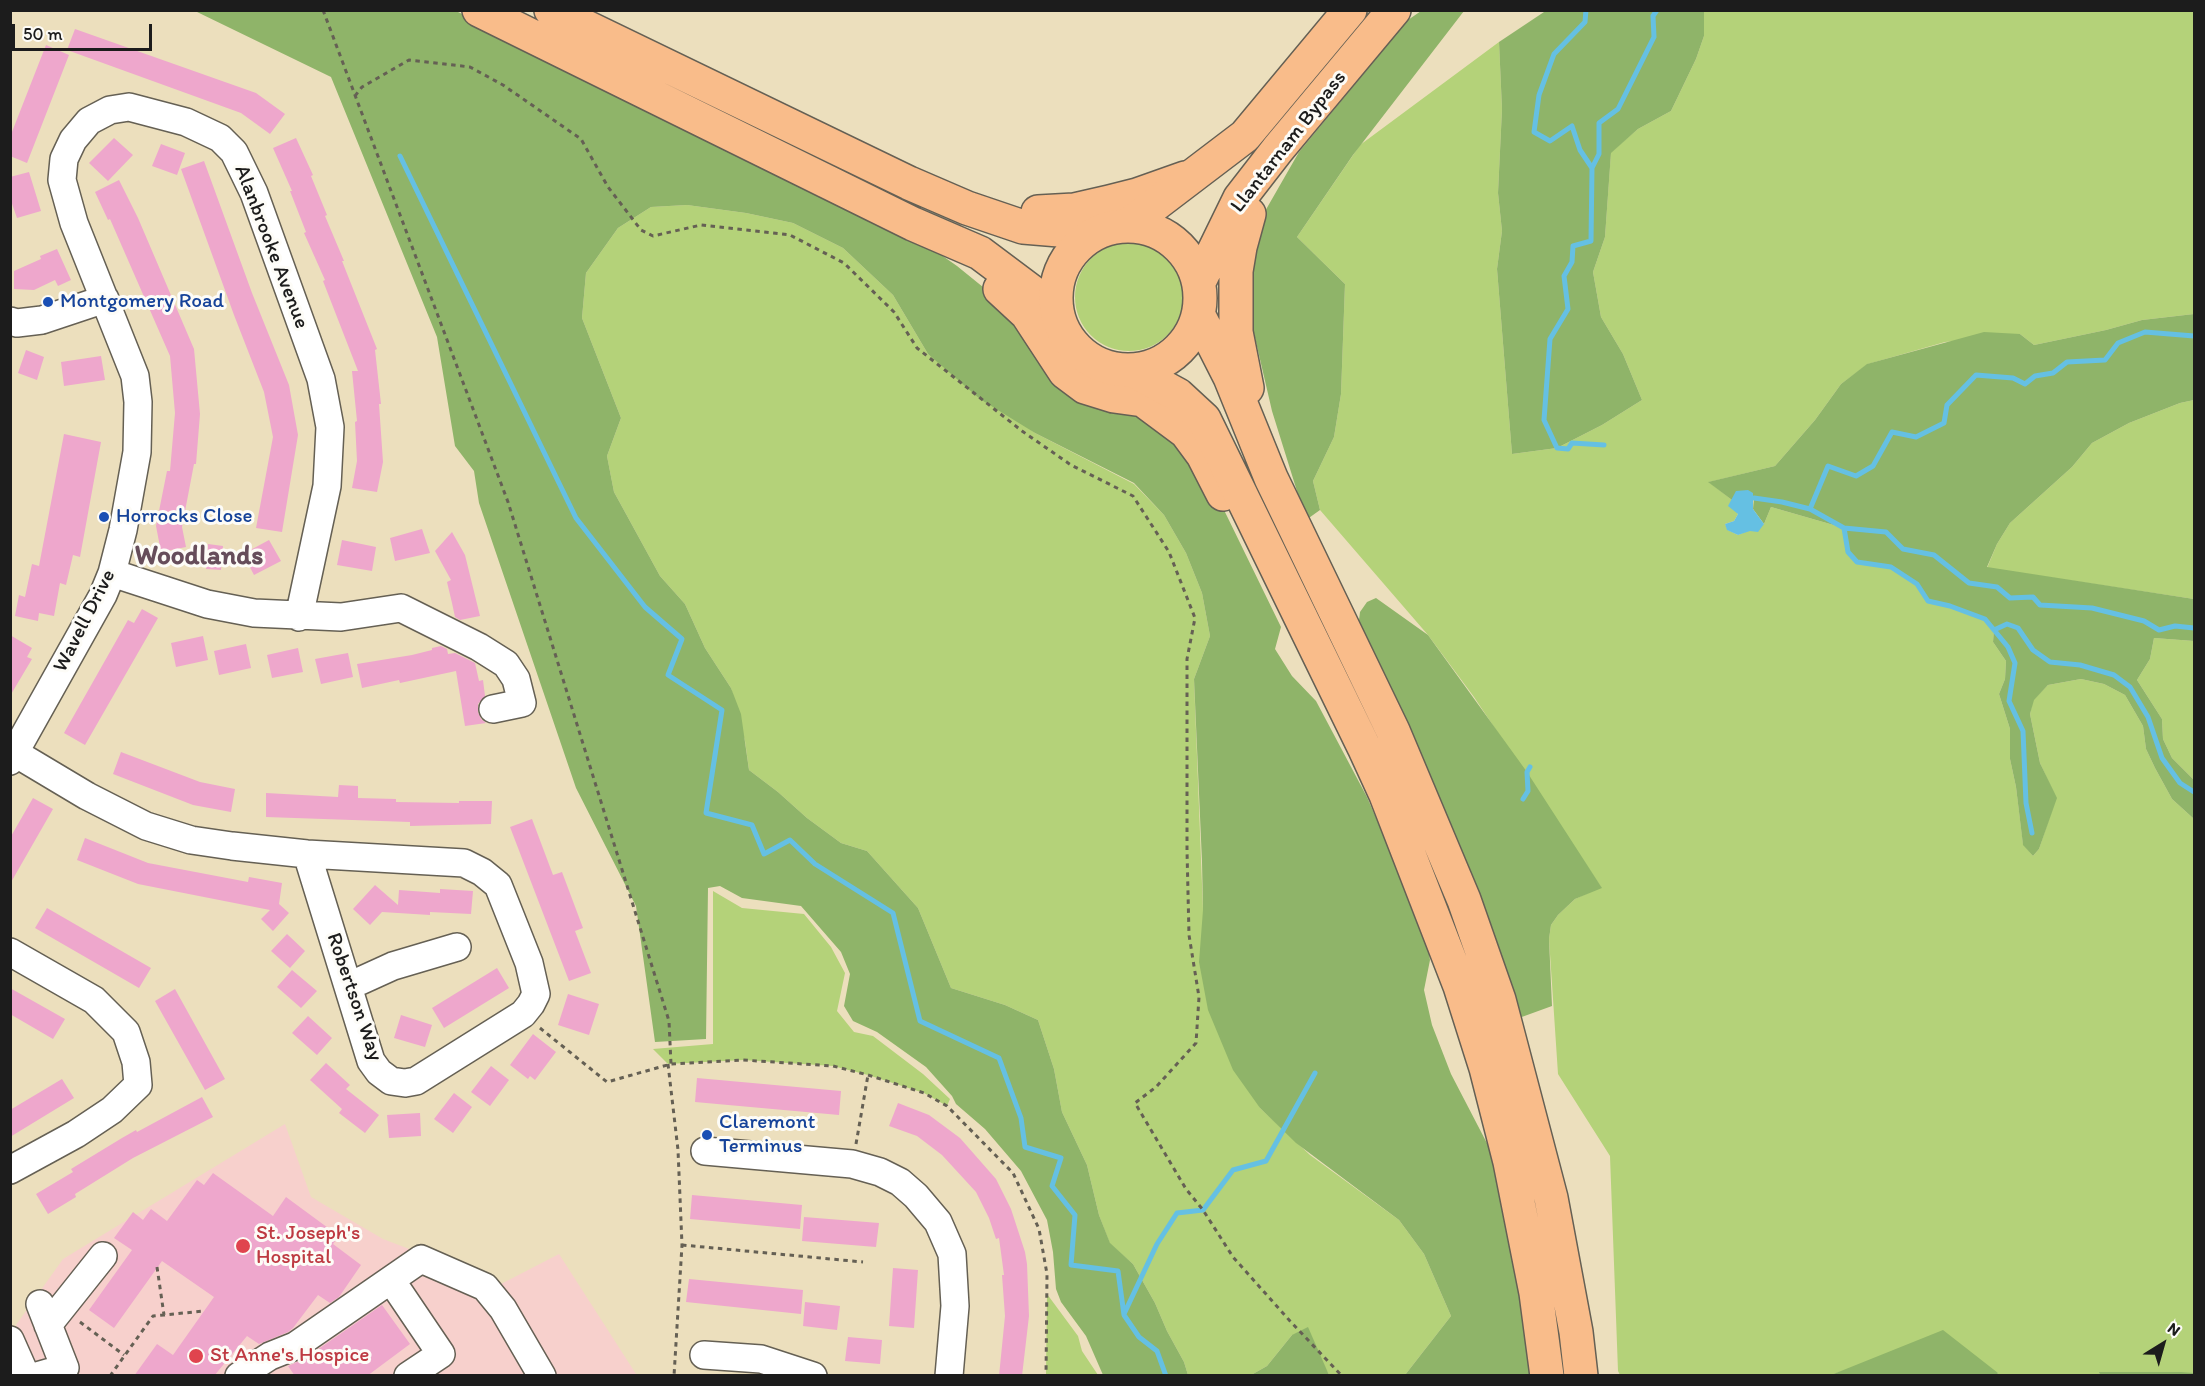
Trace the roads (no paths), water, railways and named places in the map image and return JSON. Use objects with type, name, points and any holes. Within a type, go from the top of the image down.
[{"type":"main road","points":[[479,10],[912,224],[980,253],[1056,310]]},
{"type":"main road","points":[[551,10],[909,183],[967,208],[1023,227],[1095,233]]},
{"type":"main road","name":"Llantarnam Bypass","points":[[1199,282],[1240,198],[1278,149],[1392,15]]},
{"type":"main road","name":"Llantarnam Bypass","points":[[1128,225],[1245,136],[1344,16]]},
{"type":"main road","points":[[1257,443],[1236,332],[1236,271],[1248,217],[1278,149]]},
{"type":"main road","points":[[967,208],[1041,212],[1074,210],[1137,195],[1196,174]]},
{"type":"main road","points":[[912,224],[977,267],[1027,314],[1051,352],[1071,377],[1085,387],[1114,396],[1143,400],[1186,432],[1203,455],[1239,523],[1272,560]]},
{"type":"main road","points":[[1128,225],[1153,229],[1174,241],[1190,259],[1199,282],[1201,299],[1199,316],[1190,337],[1175,354],[1156,365],[1134,371],[1112,369],[1092,361],[1075,348],[1063,330],[1056,310],[1056,287],[1063,265],[1077,246],[1095,233],[1112,227],[1128,225]]},
{"type":"main road","points":[[1199,316],[1230,377],[1271,478],[1393,732],[1472,922],[1499,1000],[1551,1198],[1576,1332],[1581,1376]]},
{"type":"main road","points":[[1134,371],[1178,395],[1204,419],[1377,776],[1460,986],[1486,1068],[1510,1162],[1536,1293],[1547,1376]]},
{"type":"street","name":"Alanbrooke Avenue","points":[[105,299],[74,223],[62,180],[64,159],[73,140],[89,122],[110,110],[129,107],[186,122],[220,138],[234,152],[254,193],[321,379],[330,427],[327,486],[299,616]]},
{"type":"street","points":[[10,321],[17,323],[42,320],[105,299]]},
{"type":"street","name":"Wavell Drive","points":[[13,757],[103,595],[112,573],[123,530],[137,452],[138,402],[135,376],[105,299]]},
{"type":"street","points":[[112,573],[207,604],[254,614],[341,617],[401,608],[479,647],[506,664],[516,679],[522,703],[494,710]]},
{"type":"street","points":[[13,757],[146,826],[191,840],[307,854]]},
{"type":"street","name":"Robertson Way","points":[[307,854],[464,863],[482,872],[498,885],[529,963],[536,994],[523,1014],[416,1081],[405,1083],[391,1081],[371,1061],[348,986],[307,854]]},
{"type":"street","points":[[348,986],[393,966],[457,947]]},
{"type":"street","points":[[10,952],[94,1000],[126,1032],[136,1062],[138,1085],[112,1110],[76,1134],[10,1170]]},
{"type":"street","points":[[705,1151],[852,1164],[880,1172],[900,1182],[916,1196],[938,1222],[952,1254],[955,1306],[949,1376]]},
{"type":"street","points":[[37,1376],[70,1372],[50,1314],[103,1256]]},
{"type":"street","points":[[239,1376],[270,1356],[294,1346],[421,1259],[485,1287],[502,1309],[542,1376]]},
{"type":"street","points":[[391,1280],[447,1365],[408,1376]]},
{"type":"street","points":[[10,1341],[26,1376]]},
{"type":"street","points":[[704,1355],[761,1359],[813,1376]]},
{"type":"water","points":[[1748,490],[1753,493],[1753,509],[1764,524],[1758,532],[1750,531],[1738,535],[1727,530],[1725,524],[1734,521],[1738,514],[1728,506],[1736,491]]},
{"type":"waterway","points":[[1586,10],[1585,22],[1554,54],[1539,95],[1534,132],[1550,141],[1572,126],[1580,150],[1592,168],[1591,241],[1573,246],[1572,262],[1564,276],[1568,309],[1550,339],[1544,420],[1557,448],[1568,449],[1572,443],[1604,445]]},
{"type":"waterway","points":[[1592,168],[1599,154],[1599,123],[1618,109],[1654,37],[1653,16],[1657,10]]},
{"type":"waterway","points":[[400,156],[576,518],[645,607],[682,639],[668,675],[722,710],[706,813],[752,825],[764,854],[790,840],[815,864],[893,913],[920,1021],[999,1058],[1021,1118],[1025,1147],[1061,1158],[1052,1186],[1075,1215],[1071,1265],[1118,1271],[1124,1315],[1139,1337],[1157,1351],[1166,1376]]},
{"type":"waterway","points":[[1810,509],[1828,466],[1856,476],[1873,466],[1892,432],[1916,437],[1944,423],[1947,405],[1976,375],[2013,378],[2025,384],[2035,376],[2053,373],[2067,362],[2105,360],[2118,343],[2145,332],[2194,336]]},
{"type":"waterway","points":[[1754,498],[1810,509],[1844,528],[1886,532],[1903,549],[1934,555],[1969,583],[1997,587],[2010,598],[2033,597],[2040,605],[2092,608],[2144,621],[2159,630],[2175,626],[2194,628]]},
{"type":"waterway","points":[[1844,528],[1848,552],[1857,562],[1891,567],[1917,584],[1928,601],[1950,606],[1985,619],[2008,647],[2015,663],[2009,701],[2023,731],[2026,803],[2032,833]]},
{"type":"waterway","points":[[1994,630],[2007,624],[2018,628],[2033,650],[2050,662],[2080,665],[2114,675],[2130,687],[2148,717],[2162,758],[2180,783],[2194,792]]},
{"type":"waterway","points":[[1523,799],[1528,791],[1527,772],[1530,767]]},
{"type":"waterway","points":[[1124,1314],[1157,1244],[1177,1213],[1203,1210],[1233,1170],[1266,1161],[1315,1073]]},
{"type":"place","name":"Montgomery Road","points":[[48,302]]},
{"type":"place","name":"Horrocks Close","points":[[104,517]]},
{"type":"place","name":"Claremont Terminus","points":[[707,1135]]},
{"type":"place","name":"St. Joseph's Hospital","points":[[243,1246]]},
{"type":"place","name":"St Anne's Hospice","points":[[196,1356]]},
{"type":"district","name":"Woodlands","points":[[199,557]]}]
